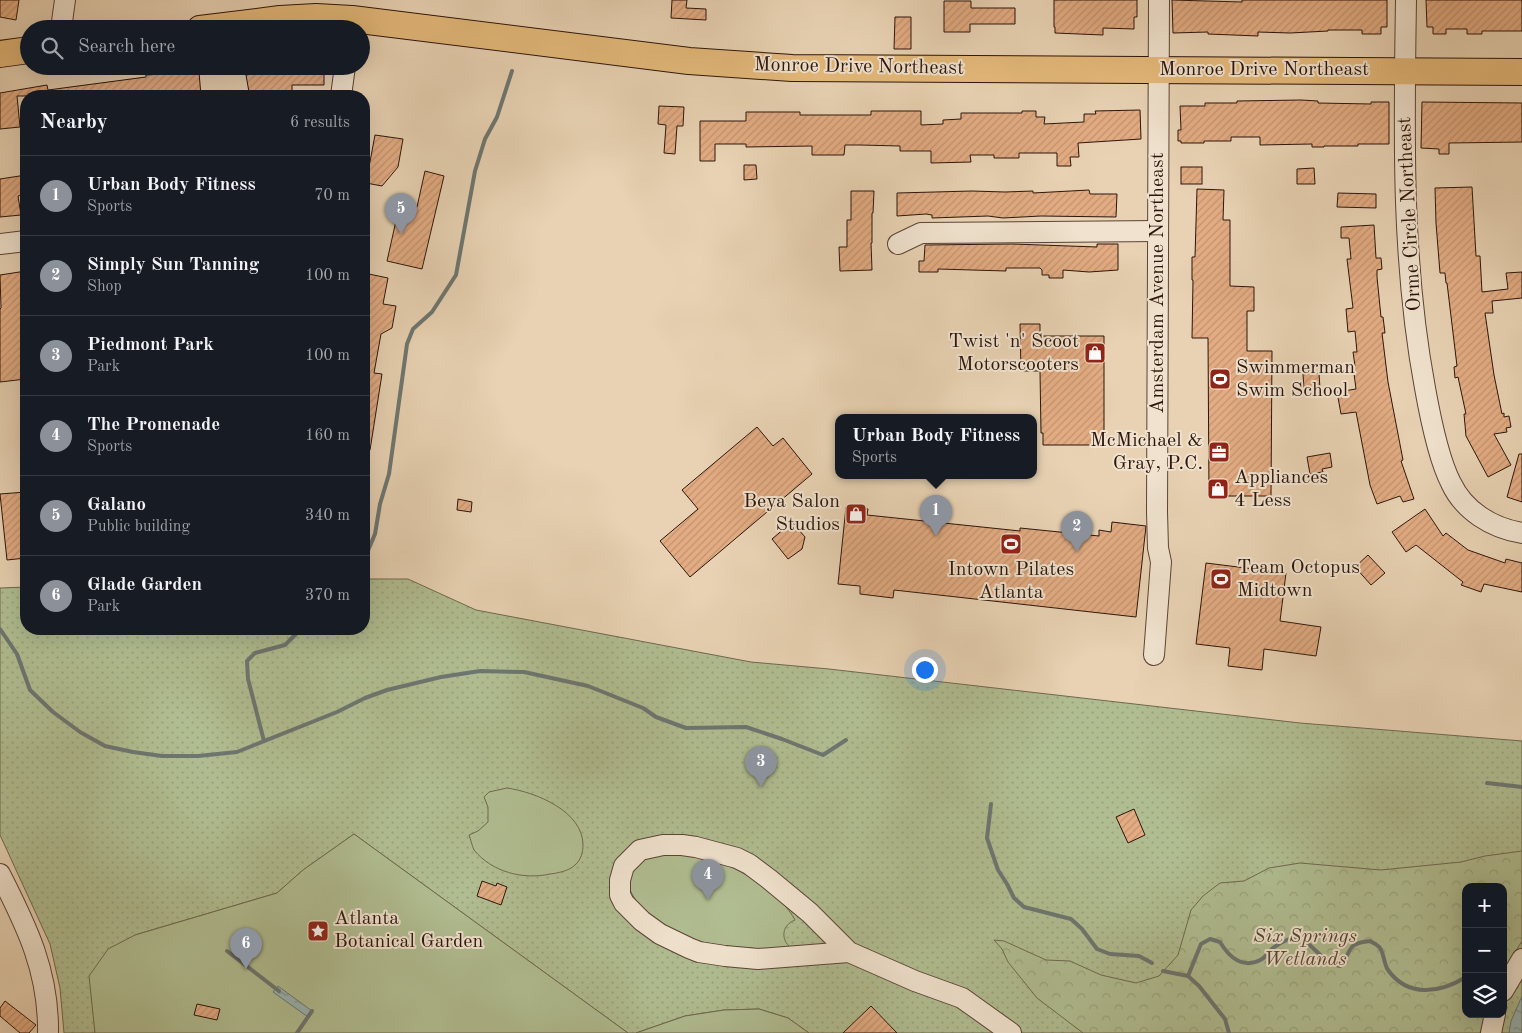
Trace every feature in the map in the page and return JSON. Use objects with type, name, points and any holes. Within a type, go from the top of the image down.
[{"type":"main road","name":"Monroe Drive Northeast","points":[[272,20],[316,17],[331,20]]},
{"type":"main road","name":"Monroe Drive Northeast","points":[[370,26],[689,61],[792,68],[1522,72]]},
{"type":"main road","points":[[0,54],[20,51]]},
{"type":"street","points":[[62,20],[65,0]]},
{"type":"street","name":"Amsterdam Avenue Northeast","points":[[1154,655],[1161,562],[1157,526],[1158,0]]},
{"type":"street","name":"Orme Circle Northeast","points":[[1406,0],[1406,224],[1411,297],[1431,415],[1444,466],[1460,498],[1475,513],[1491,524],[1522,533]]},
{"type":"street","points":[[341,90],[344,75]]},
{"type":"street","points":[[898,244],[921,233],[1158,231]]},
{"type":"street","points":[[0,244],[20,242]]},
{"type":"street","points":[[849,952],[758,959],[699,952],[660,934],[642,921],[624,903],[620,895],[620,880],[624,866],[640,850],[663,845],[682,845],[737,858],[749,864],[810,913],[849,952],[915,981],[962,998],[1011,1033]]},
{"type":"street","points":[[0,874],[30,938],[42,971],[48,1010],[48,1033]]},
{"type":"street","points":[[1507,984],[1522,959]]},
{"type":"street","points":[[1490,1033],[1494,1018]]},
{"type":"green space","points":[[370,579],[408,579],[476,610],[751,662],[829,669],[1300,723],[1522,741],[1522,1033],[809,1033],[788,1018],[759,1009],[724,1010],[685,1016],[636,1033],[628,1033],[354,834],[303,870],[277,893],[135,935],[94,1011],[95,1033],[64,1033],[60,988],[50,944],[0,835],[0,588],[20,587],[20,635],[370,635]]},
{"type":"green space","points":[[507,788],[531,794],[556,805],[575,822],[581,833],[583,850],[579,861],[573,867],[540,876],[519,875],[490,864],[474,850],[469,835],[478,831],[488,822],[488,807],[484,797],[489,792]]},
{"type":"green space","name":"Atlanta Botanical Garden","points":[[354,834],[628,1033],[95,1033],[89,976],[108,949],[135,935],[277,893],[303,870]]},
{"type":"green space","points":[[674,851],[729,866],[751,878],[772,893],[789,910],[795,920],[787,925],[784,932],[785,941],[791,948],[764,949],[705,943],[668,928],[643,909],[634,898],[628,885],[630,871],[638,859]]},
{"type":"green space","name":"Six Springs Wetlands","points":[[1522,851],[1522,941],[1507,965],[1507,883],[1462,883],[1462,1018],[1485,1018],[1480,1033],[1083,1033],[1037,998],[1008,962],[1002,949],[994,940],[1004,941],[1046,960],[1070,961],[1101,975],[1136,983],[1159,976],[1178,955],[1191,910],[1203,896],[1220,883],[1244,881],[1269,868],[1300,863],[1381,870],[1461,862],[1485,856]]},
{"type":"green space","points":[[759,1009],[788,1018],[809,1033],[636,1033],[685,1016],[724,1010]]},
{"type":"water","points":[[278,986],[312,1011],[308,1017],[273,992]]},
{"type":"water","points":[[1522,996],[1522,1033],[1509,1033],[1511,1021]]},
{"type":"building","points":[[0,0],[19,0],[16,20],[0,17]]},
{"type":"building","points":[[672,0],[687,0],[686,8],[706,9],[706,20],[671,18]]},
{"type":"building","points":[[1054,0],[1137,0],[1137,17],[1134,17],[1134,29],[1103,28],[1103,35],[1055,33]]},
{"type":"building","points":[[1172,0],[1242,2],[1242,0],[1387,0],[1387,27],[1381,27],[1381,34],[1362,34],[1362,30],[1290,33],[1258,32],[1258,36],[1208,34],[1208,32],[1173,33]]},
{"type":"building","points":[[1426,0],[1522,0],[1522,31],[1482,31],[1482,34],[1467,34],[1467,29],[1446,29],[1446,34],[1433,34],[1433,27],[1427,27]]},
{"type":"building","points":[[944,1],[971,1],[971,8],[1015,8],[1015,24],[970,24],[970,32],[944,32]]},
{"type":"building","points":[[895,17],[911,17],[911,49],[894,49]]},
{"type":"building","points":[[146,75],[199,75],[200,90],[48,90],[146,77]]},
{"type":"building","points":[[246,75],[324,75],[324,85],[292,85],[292,90],[249,90]]},
{"type":"building","points":[[47,85],[48,90],[20,90],[20,96],[17,96],[20,127],[0,129],[0,93]]},
{"type":"building","points":[[1237,101],[1318,101],[1318,103],[1371,104],[1371,102],[1389,102],[1389,144],[1324,147],[1312,147],[1312,144],[1260,145],[1260,137],[1231,137],[1231,141],[1204,141],[1204,143],[1181,143],[1181,141],[1178,141],[1178,130],[1181,130],[1180,106],[1205,106],[1205,103],[1237,103]]},
{"type":"building","points":[[1422,102],[1522,103],[1522,142],[1449,143],[1449,154],[1439,154],[1439,149],[1421,148]]},
{"type":"building","points":[[659,106],[684,107],[683,126],[677,126],[675,154],[664,153],[666,125],[658,124]]},
{"type":"building","points":[[1140,110],[1141,139],[1078,143],[1079,157],[1070,157],[1071,166],[1057,166],[1057,153],[1019,153],[1019,158],[994,158],[994,155],[970,155],[971,162],[931,163],[931,151],[900,151],[900,146],[860,145],[845,145],[844,155],[812,155],[812,146],[746,147],[746,144],[715,144],[715,161],[700,161],[700,121],[746,121],[746,112],[800,112],[800,115],[871,115],[871,111],[921,111],[921,125],[943,124],[943,120],[961,119],[961,113],[1022,113],[1022,111],[1036,111],[1036,117],[1045,117],[1044,124],[1084,122],[1084,114],[1096,114],[1095,111]]},
{"type":"building","points":[[375,135],[403,139],[398,167],[382,186],[370,184],[370,162]]},
{"type":"building","points":[[744,165],[756,165],[757,179],[744,180]]},
{"type":"building","points":[[1181,167],[1202,167],[1202,184],[1181,184]]},
{"type":"building","points":[[1314,168],[1315,184],[1297,184],[1297,169]]},
{"type":"building","points":[[425,171],[444,176],[422,269],[387,261],[400,203],[417,207]]},
{"type":"building","points":[[20,176],[20,196],[18,196],[20,215],[0,217],[0,179]]},
{"type":"building","points":[[1472,187],[1476,256],[1480,256],[1482,292],[1508,289],[1506,273],[1522,272],[1522,298],[1492,301],[1493,313],[1485,313],[1502,414],[1504,413],[1504,417],[1509,416],[1511,427],[1506,428],[1507,432],[1494,434],[1511,465],[1488,477],[1466,436],[1464,414],[1466,414],[1458,377],[1455,378],[1454,367],[1457,366],[1447,283],[1445,273],[1440,273],[1436,223],[1435,188]]},
{"type":"building","points":[[1197,189],[1224,190],[1223,220],[1230,220],[1230,286],[1254,287],[1254,311],[1247,311],[1247,351],[1272,351],[1271,496],[1209,496],[1208,338],[1192,338],[1192,257],[1195,257]]},
{"type":"building","points":[[1089,190],[1090,194],[1117,194],[1116,217],[1041,216],[1003,218],[988,216],[932,218],[932,215],[926,214],[897,216],[897,193],[1033,191],[1033,193]]},
{"type":"building","points":[[851,191],[874,191],[871,243],[872,270],[840,271],[839,247],[847,247],[847,220],[851,220]]},
{"type":"building","points":[[1338,193],[1376,194],[1376,208],[1337,207]]},
{"type":"building","points":[[1374,225],[1376,258],[1381,258],[1382,269],[1377,270],[1377,277],[1381,317],[1383,317],[1385,333],[1382,333],[1388,382],[1403,460],[1401,461],[1414,499],[1403,502],[1400,496],[1377,504],[1370,485],[1356,412],[1341,414],[1337,392],[1356,389],[1353,352],[1357,352],[1355,331],[1348,332],[1346,309],[1353,308],[1347,259],[1351,259],[1349,238],[1341,238],[1341,227]]},
{"type":"building","points":[[1012,244],[1097,247],[1097,244],[1118,244],[1118,270],[1089,272],[1063,270],[1063,278],[1049,278],[1049,275],[1042,275],[1040,268],[1006,268],[1006,271],[938,269],[938,272],[919,272],[919,261],[924,261],[925,245]]},
{"type":"building","points":[[20,272],[20,380],[0,382],[1,308],[0,275]]},
{"type":"building","points":[[370,274],[388,278],[383,304],[396,306],[392,328],[381,334],[374,373],[382,374],[370,450]]},
{"type":"building","points":[[1020,324],[1040,324],[1040,336],[1104,336],[1104,433],[1101,433],[1101,445],[1043,445],[1043,433],[1041,433],[1040,371],[1021,371]]},
{"type":"building","points":[[1319,373],[1320,389],[1304,390],[1303,374]]},
{"type":"building","points":[[757,427],[773,446],[783,438],[812,474],[690,577],[660,541],[698,509],[682,490]]},
{"type":"building","points":[[1330,453],[1332,467],[1322,469],[1323,472],[1310,474],[1307,457]]},
{"type":"building","points":[[1519,454],[1522,454],[1522,502],[1507,497]]},
{"type":"building","points":[[20,492],[20,559],[7,560],[0,494]]},
{"type":"building","points":[[458,499],[472,502],[471,512],[457,510]]},
{"type":"building","points":[[846,507],[868,509],[867,515],[1020,531],[1020,528],[1099,536],[1099,530],[1111,532],[1112,522],[1146,526],[1136,617],[894,590],[893,598],[860,594],[860,586],[838,584]]},
{"type":"building","points":[[1425,509],[1443,536],[1446,533],[1468,550],[1505,563],[1506,559],[1522,563],[1522,592],[1484,584],[1481,592],[1461,585],[1463,582],[1416,545],[1406,552],[1392,532]]},
{"type":"building","points":[[792,522],[805,537],[802,549],[788,559],[772,539]]},
{"type":"building","points":[[1368,555],[1385,573],[1371,585],[1355,567]]},
{"type":"building","points":[[1206,563],[1286,573],[1280,621],[1321,627],[1316,656],[1264,649],[1262,670],[1228,666],[1230,648],[1196,644]]},
{"type":"building","points":[[1134,809],[1145,835],[1128,843],[1116,817]]},
{"type":"building","points":[[482,881],[496,886],[497,883],[507,887],[501,905],[477,896]]},
{"type":"building","points":[[5,1001],[36,1025],[29,1033],[20,1033],[0,1016],[0,1008]]},
{"type":"building","points":[[197,1004],[220,1009],[217,1020],[194,1015]]},
{"type":"building","points":[[871,1006],[897,1033],[843,1033]]},
{"type":"waterway","points":[[370,546],[375,534],[380,504],[389,474],[407,344],[413,329],[432,312],[456,275],[475,171],[485,139],[497,117],[512,71]]},
{"type":"waterway","points":[[0,629],[17,654],[30,690],[53,712],[80,732],[105,746],[162,756],[198,756],[237,752],[387,690],[441,677],[480,671],[524,672],[588,686],[643,708],[656,717],[686,728],[746,727],[823,755],[846,740]]},
{"type":"waterway","points":[[264,741],[248,679],[247,661],[255,653],[285,645],[295,635]]},
{"type":"waterway","points":[[1487,783],[1522,787]]},
{"type":"waterway","points":[[991,804],[987,838],[998,870],[1014,898],[1024,907],[1071,919],[1082,929],[1097,949],[1110,954],[1139,956],[1152,963]]},
{"type":"waterway","points":[[1188,976],[1201,944],[1210,939],[1220,942],[1232,957],[1249,963],[1262,959],[1282,942],[1301,937],[1329,963],[1340,966],[1353,946],[1370,941],[1380,948],[1388,970],[1396,979],[1415,989],[1425,990],[1446,987],[1462,979]]},
{"type":"waterway","points":[[227,951],[279,991]]},
{"type":"waterway","points":[[1163,971],[1188,976],[1199,986],[1225,1019],[1229,1033]]},
{"type":"waterway","points":[[297,1033],[312,1011]]},
{"type":"place","name":"Galano","points":[[401,234]]},
{"type":"place","name":"Twist 'n' Scoot Motorscooters","points":[[1095,353]]},
{"type":"place","name":"Swimmerman Swim School","points":[[1220,379]]},
{"type":"place","name":"McMichael & Gray, P.C.","points":[[1219,452]]},
{"type":"place","name":"Appliances 4 Less","points":[[1218,489]]},
{"type":"place","name":"Beya Salon Studios","points":[[856,514]]},
{"type":"place","name":"Urban Body Fitness","points":[[936,536]]},
{"type":"place","name":"Intown Pilates Atlanta","points":[[1011,544]]},
{"type":"place","name":"Simply Sun Tanning","points":[[1077,552]]},
{"type":"place","name":"Team Octopus Midtown","points":[[1221,579]]},
{"type":"place","name":"Piedmont Park","points":[[761,787]]},
{"type":"place","name":"The Promenade","points":[[708,900]]},
{"type":"place","name":"Atlanta Botanical Garden","points":[[318,931]]},
{"type":"place","name":"Glade Garden","points":[[246,969]]}]
